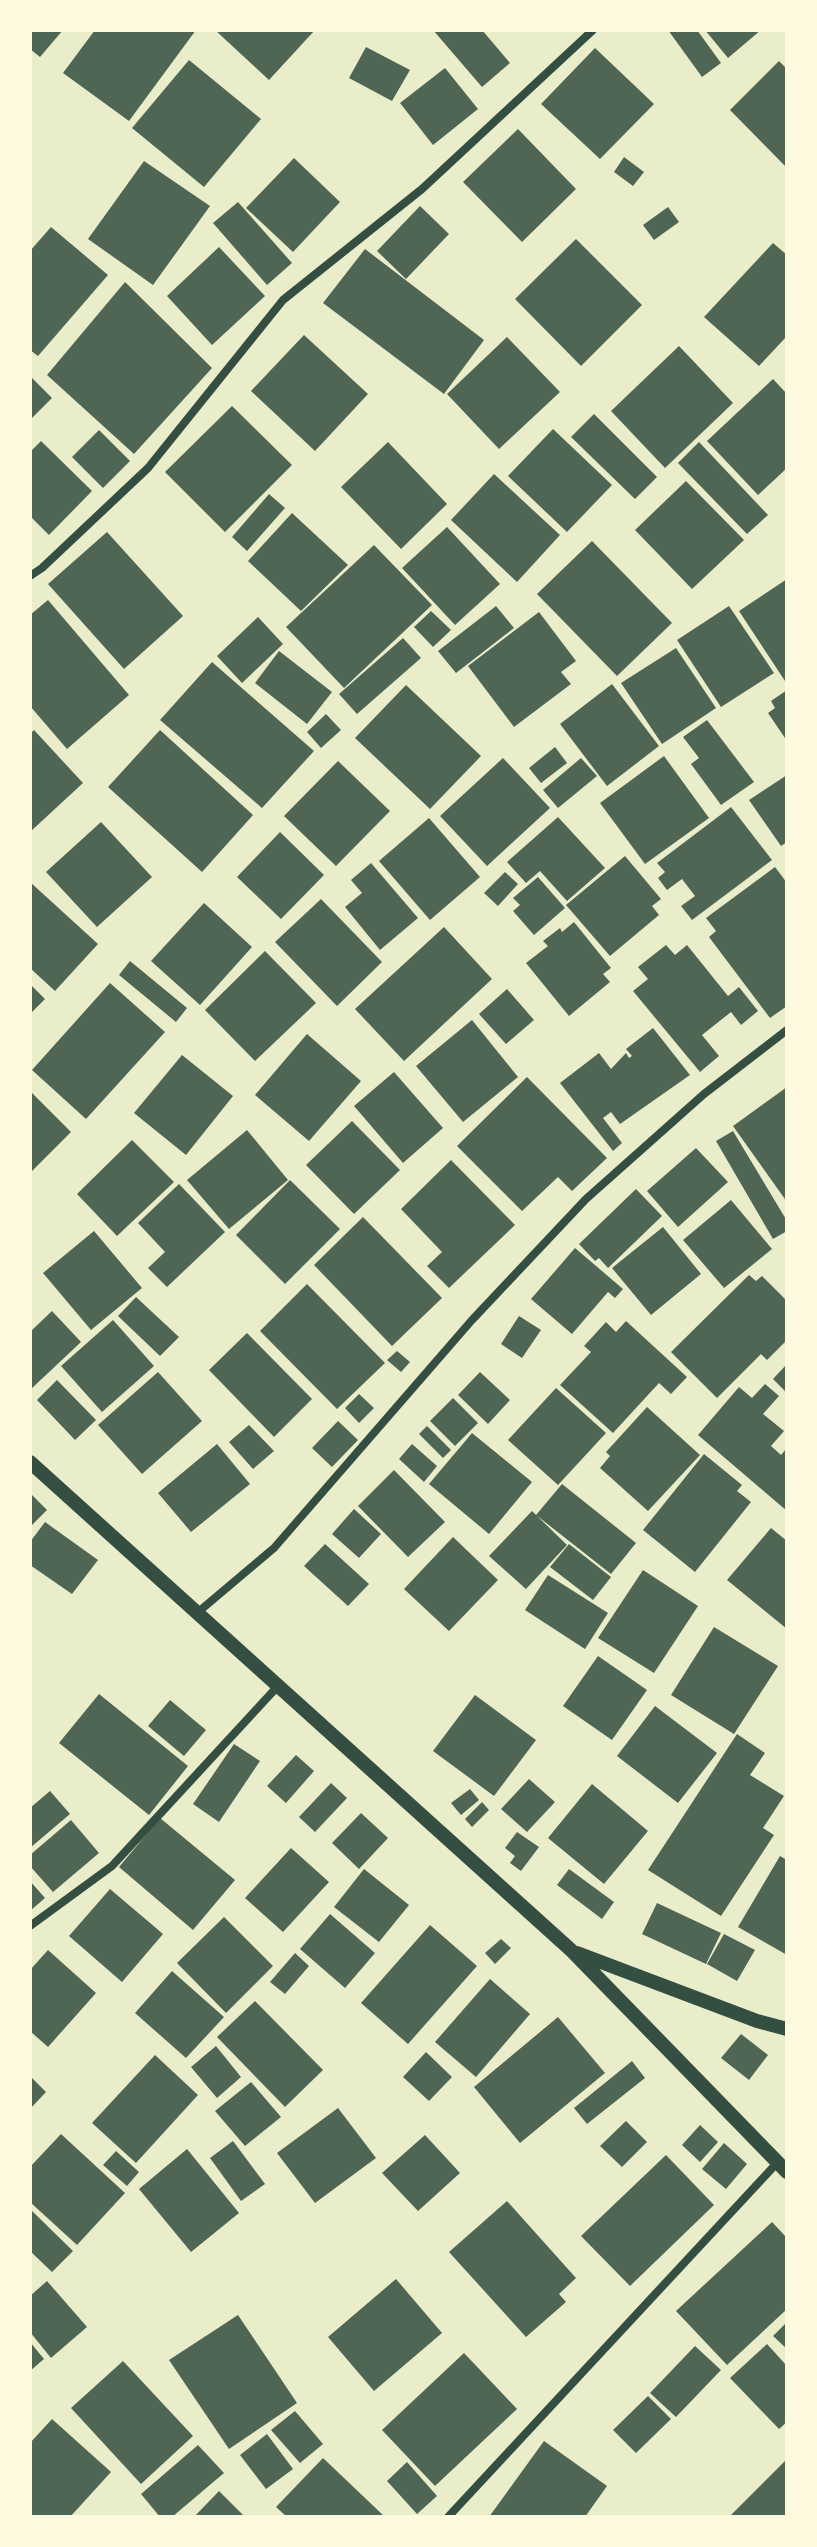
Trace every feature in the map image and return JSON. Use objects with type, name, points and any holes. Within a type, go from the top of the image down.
[{"type":"street","points":[[30,576],[148,468],[283,300],[422,189],[593,30]]},
{"type":"street","points":[[196,1614],[274,1548],[472,1320],[586,1199],[704,1094],[787,1030]]},
{"type":"street","points":[[30,1462],[572,1951],[782,2168],[448,2517]]},
{"type":"street","points":[[30,1926],[112,1866],[278,1686]]},
{"type":"street","points":[[572,1951],[757,2021],[787,2029]]},
{"type":"building","points":[[30,30],[63,30],[40,57],[30,49]]},
{"type":"building","points":[[95,30],[196,30],[129,121],[63,73]]},
{"type":"building","points":[[215,30],[315,30],[269,80]]},
{"type":"building","points":[[433,30],[482,30],[510,63],[482,87]]},
{"type":"building","points":[[668,30],[697,30],[721,63],[702,77]]},
{"type":"building","points":[[705,30],[761,30],[728,58]]},
{"type":"building","points":[[366,47],[410,70],[392,101],[349,78]]},
{"type":"building","points":[[595,48],[654,104],[600,159],[541,104]]},
{"type":"building","points":[[189,60],[261,119],[204,187],[132,128]]},
{"type":"building","points":[[779,61],[787,69],[787,168],[730,110]]},
{"type":"building","points":[[445,68],[478,109],[433,145],[400,103]]},
{"type":"building","points":[[518,129],[576,189],[522,242],[463,182]]},
{"type":"building","points":[[624,157],[644,172],[633,186],[614,172]]},
{"type":"building","points":[[294,158],[340,202],[293,252],[246,208]]},
{"type":"building","points":[[144,161],[210,206],[153,285],[88,239]]},
{"type":"building","points":[[238,202],[292,263],[267,285],[213,223]]},
{"type":"building","points":[[420,206],[449,234],[406,279],[377,251]]},
{"type":"building","points":[[668,207],[679,222],[654,240],[643,225]]},
{"type":"building","points":[[51,227],[108,275],[38,356],[30,350],[30,251]]},
{"type":"building","points":[[576,239],[642,305],[581,366],[515,299]]},
{"type":"building","points":[[773,243],[787,255],[787,336],[759,366],[704,317]]},
{"type":"building","points":[[219,247],[265,296],[212,345],[167,296]]},
{"type":"building","points":[[365,249],[484,340],[444,394],[323,303]]},
{"type":"building","points":[[125,282],[212,368],[134,454],[47,375]]},
{"type":"building","points":[[304,335],[368,394],[315,451],[251,391]]},
{"type":"building","points":[[507,337],[560,392],[499,449],[447,394]]},
{"type":"building","points":[[679,346],[733,403],[665,468],[611,411]]},
{"type":"building","points":[[30,376],[52,398],[30,420]]},
{"type":"building","points":[[773,379],[787,394],[787,468],[758,495],[707,441]]},
{"type":"building","points":[[232,406],[292,465],[225,532],[165,472]]},
{"type":"building","points":[[594,414],[657,477],[635,499],[571,437]]},
{"type":"building","points":[[553,429],[612,485],[567,532],[508,476]]},
{"type":"building","points":[[99,430],[130,461],[103,488],[72,457]]},
{"type":"building","points":[[41,441],[92,491],[49,535],[30,516],[30,452]]},
{"type":"building","points":[[388,442],[447,504],[401,549],[341,487]]},
{"type":"building","points":[[699,442],[768,515],[747,534],[678,463]]},
{"type":"building","points":[[494,474],[560,535],[517,582],[451,520]]},
{"type":"building","points":[[686,481],[744,540],[692,589],[635,530]]},
{"type":"building","points":[[269,494],[285,508],[247,551],[232,537]]},
{"type":"building","points":[[292,513],[348,565],[301,611],[248,561]]},
{"type":"building","points":[[447,527],[500,584],[455,625],[402,568]]},
{"type":"building","points":[[107,532],[183,616],[124,669],[48,584]]},
{"type":"building","points":[[592,541],[672,623],[617,676],[537,594]]},
{"type":"building","points":[[374,545],[432,605],[344,688],[286,627]]},
{"type":"building","points":[[787,579],[787,679],[785,681],[739,611]]},
{"type":"building","points":[[48,600],[129,695],[67,749],[30,706],[30,615]]},
{"type":"building","points":[[496,606],[514,628],[456,673],[438,651]]},
{"type":"building","points":[[729,606],[774,673],[721,707],[677,640]]},
{"type":"building","points":[[431,611],[451,630],[433,647],[414,627]]},
{"type":"building","points":[[539,612],[576,661],[561,672],[571,684],[514,727],[468,666]]},
{"type":"building","points":[[258,617],[283,644],[242,683],[217,656]]},
{"type":"building","points":[[403,638],[421,658],[357,714],[339,694]]},
{"type":"building","points":[[676,648],[716,708],[662,744],[621,683]]},
{"type":"building","points":[[279,651],[332,692],[307,724],[255,683]]},
{"type":"building","points":[[212,662],[314,751],[262,808],[160,720]]},
{"type":"building","points":[[612,684],[659,746],[607,786],[560,724]]},
{"type":"building","points":[[406,685],[481,756],[430,809],[355,738]]},
{"type":"building","points":[[787,690],[787,741],[768,713],[775,708],[771,701]]},
{"type":"building","points":[[326,714],[341,730],[321,748],[307,732]]},
{"type":"building","points":[[707,720],[754,782],[721,805],[691,764],[699,758],[683,737]]},
{"type":"building","points":[[34,730],[83,783],[30,832],[30,734]]},
{"type":"building","points":[[160,730],[253,815],[202,872],[108,787]]},
{"type":"building","points":[[555,747],[567,763],[541,783],[529,768]]},
{"type":"building","points":[[664,756],[709,818],[645,864],[600,803]]},
{"type":"building","points":[[503,758],[550,808],[487,866],[440,816]]},
{"type":"building","points":[[581,758],[597,776],[558,808],[543,790]]},
{"type":"building","points":[[338,761],[390,811],[336,866],[284,816]]},
{"type":"building","points":[[787,775],[787,842],[781,846],[749,800]]},
{"type":"building","points":[[731,807],[772,860],[692,920],[681,906],[695,896],[682,879],[667,890],[658,878],[665,872],[657,863]]},
{"type":"building","points":[[558,817],[605,868],[567,901],[540,871],[526,883],[507,862]]},
{"type":"building","points":[[429,818],[480,877],[430,920],[379,861]]},
{"type":"building","points":[[101,822],[152,877],[97,927],[46,872]]},
{"type":"building","points":[[280,832],[324,875],[281,919],[237,877]]},
{"type":"building","points":[[625,856],[661,899],[652,906],[659,915],[610,956],[566,905]]},
{"type":"building","points":[[371,863],[418,918],[380,950],[345,907],[362,893],[351,880]]},
{"type":"building","points":[[775,867],[787,883],[787,1006],[770,1018],[709,937],[716,931],[706,918]]},
{"type":"building","points":[[505,872],[518,884],[498,906],[484,893]]},
{"type":"building","points":[[538,877],[565,908],[534,935],[513,911],[520,905],[513,898]]},
{"type":"building","points":[[30,882],[98,944],[55,991],[30,968]]},
{"type":"building","points":[[321,899],[382,962],[337,1006],[275,942]]},
{"type":"building","points":[[204,903],[252,947],[200,1005],[151,961]]},
{"type":"building","points":[[574,922],[611,968],[603,974],[610,982],[569,1016],[526,963],[548,946],[543,941]]},
{"type":"building","points":[[444,927],[492,979],[404,1061],[355,1009]]},
{"type":"building","points":[[666,945],[675,955],[687,945],[728,996],[739,987],[758,1011],[741,1025],[731,1012],[702,1035],[719,1056],[700,1072],[633,991],[648,979],[638,967]]},
{"type":"building","points":[[265,951],[316,1003],[255,1061],[205,1010]]},
{"type":"building","points":[[130,961],[187,1008],[176,1022],[119,975]]},
{"type":"building","points":[[110,983],[165,1032],[86,1119],[32,1070]]},
{"type":"building","points":[[30,984],[45,999],[30,1014]]},
{"type":"building","points":[[507,989],[534,1020],[506,1044],[479,1014]]},
{"type":"building","points":[[472,1020],[518,1077],[463,1122],[416,1066]]},
{"type":"building","points":[[653,1028],[690,1075],[620,1124],[611,1112],[603,1118],[622,1143],[613,1151],[560,1083],[599,1053],[611,1069],[626,1053],[629,1058],[632,1056],[626,1049]]},
{"type":"building","points":[[307,1034],[361,1081],[309,1141],[255,1095]]},
{"type":"building","points":[[182,1055],[233,1096],[186,1155],[134,1113]]},
{"type":"building","points":[[394,1072],[443,1128],[403,1163],[354,1106]]},
{"type":"building","points":[[527,1077],[607,1158],[572,1191],[558,1177],[522,1211],[457,1146]]},
{"type":"building","points":[[787,1087],[787,1202],[733,1126]]},
{"type":"building","points":[[30,1091],[71,1132],[30,1173]]},
{"type":"building","points":[[352,1121],[400,1170],[354,1214],[306,1165]]},
{"type":"building","points":[[247,1130],[288,1180],[229,1229],[187,1180]]},
{"type":"building","points":[[733,1131],[787,1221],[787,1231],[773,1239],[716,1141]]},
{"type":"building","points":[[132,1140],[174,1182],[117,1236],[77,1194]]},
{"type":"building","points":[[696,1148],[728,1182],[678,1227],[647,1191]]},
{"type":"building","points":[[451,1160],[515,1225],[449,1288],[427,1266],[442,1252],[401,1209]]},
{"type":"building","points":[[290,1180],[340,1229],[285,1284],[236,1235]]},
{"type":"building","points":[[179,1184],[225,1232],[167,1287],[148,1268],[165,1252],[138,1223]]},
{"type":"building","points":[[636,1189],[662,1216],[608,1268],[599,1258],[595,1261],[579,1244]]},
{"type":"building","points":[[731,1200],[772,1249],[724,1288],[683,1240]]},
{"type":"building","points":[[363,1217],[442,1298],[392,1346],[314,1265]]},
{"type":"building","points":[[663,1227],[701,1274],[651,1315],[612,1268]]},
{"type":"building","points":[[94,1231],[142,1288],[91,1330],[43,1273]]},
{"type":"building","points":[[575,1248],[623,1289],[615,1298],[608,1292],[572,1334],[531,1299]]},
{"type":"building","points":[[749,1275],[756,1281],[762,1276],[787,1301],[787,1340],[767,1360],[761,1354],[717,1398],[671,1352]]},
{"type":"building","points":[[307,1284],[385,1363],[337,1409],[260,1331]]},
{"type":"building","points":[[136,1297],[179,1337],[160,1356],[118,1316]]},
{"type":"building","points":[[52,1311],[81,1342],[30,1390],[30,1332]]},
{"type":"building","points":[[519,1316],[541,1330],[522,1358],[501,1344]]},
{"type":"building","points":[[113,1320],[154,1366],[102,1412],[61,1366]]},
{"type":"building","points":[[626,1321],[687,1377],[671,1394],[659,1383],[613,1433],[560,1385],[591,1352],[584,1346],[606,1322],[616,1332]]},
{"type":"building","points":[[247,1333],[312,1399],[274,1437],[209,1370]]},
{"type":"building","points":[[397,1351],[410,1362],[401,1372],[387,1360]]},
{"type":"building","points":[[787,1364],[787,1393],[773,1379]]},
{"type":"building","points":[[158,1372],[202,1421],[142,1474],[98,1425]]},
{"type":"building","points":[[480,1372],[510,1400],[488,1424],[458,1395]]},
{"type":"building","points":[[57,1380],[96,1420],[75,1440],[37,1400]]},
{"type":"building","points":[[765,1384],[779,1396],[763,1414],[784,1431],[771,1446],[781,1455],[787,1448],[787,1511],[698,1435],[739,1387],[752,1398]]},
{"type":"building","points":[[556,1388],[606,1433],[558,1485],[508,1440]]},
{"type":"building","points":[[359,1394],[374,1408],[359,1423],[345,1408]]},
{"type":"building","points":[[453,1398],[478,1423],[455,1446],[430,1421]]},
{"type":"building","points":[[647,1407],[700,1455],[648,1511],[600,1468],[610,1456],[606,1452]]},
{"type":"building","points":[[338,1421],[358,1440],[332,1467],[312,1448]]},
{"type":"building","points":[[249,1425],[274,1451],[253,1469],[229,1442]]},
{"type":"building","points":[[427,1426],[451,1450],[443,1458],[419,1434]]},
{"type":"building","points":[[472,1433],[532,1482],[489,1534],[429,1484]]},
{"type":"building","points":[[217,1444],[250,1484],[191,1532],[158,1493]]},
{"type":"building","points":[[412,1444],[437,1466],[424,1482],[399,1459]]},
{"type":"building","points":[[704,1454],[742,1485],[737,1491],[751,1502],[695,1572],[643,1530]]},
{"type":"building","points":[[394,1470],[445,1522],[408,1557],[358,1506]]},
{"type":"building","points":[[562,1484],[636,1543],[611,1574],[536,1515]]},
{"type":"building","points":[[30,1493],[47,1510],[30,1527]]},
{"type":"building","points":[[354,1509],[381,1534],[359,1558],[332,1534]]},
{"type":"building","points":[[532,1511],[567,1545],[526,1589],[489,1556]]},
{"type":"building","points":[[45,1522],[98,1560],[72,1594],[30,1565],[30,1542]]},
{"type":"building","points":[[771,1528],[787,1541],[787,1629],[727,1580]]},
{"type":"building","points":[[453,1537],[498,1580],[449,1631],[404,1589]]},
{"type":"building","points":[[325,1544],[369,1584],[348,1606],[304,1566]]},
{"type":"building","points":[[569,1544],[611,1577],[593,1600],[550,1567]]},
{"type":"building","points":[[643,1570],[698,1606],[654,1673],[598,1638]]},
{"type":"building","points":[[548,1575],[608,1613],[585,1649],[525,1610]]},
{"type":"building","points":[[714,1627],[778,1666],[734,1734],[671,1695]]},
{"type":"building","points":[[598,1656],[647,1690],[612,1740],[563,1706]]},
{"type":"building","points":[[99,1694],[188,1766],[149,1815],[59,1743]]},
{"type":"building","points":[[475,1695],[536,1740],[494,1796],[433,1751]]},
{"type":"building","points":[[170,1700],[206,1730],[184,1756],[148,1726]]},
{"type":"building","points":[[655,1706],[717,1753],[678,1803],[617,1756]]},
{"type":"building","points":[[737,1734],[765,1753],[750,1775],[784,1796],[763,1828],[774,1835],[721,1916],[648,1870]]},
{"type":"building","points":[[234,1744],[260,1761],[219,1822],[193,1804]]},
{"type":"building","points":[[296,1755],[314,1771],[286,1803],[267,1786]]},
{"type":"building","points":[[529,1779],[555,1802],[527,1832],[501,1809]]},
{"type":"building","points":[[331,1783],[347,1798],[315,1832],[299,1817]]},
{"type":"building","points":[[592,1784],[648,1831],[604,1884],[548,1838]]},
{"type":"building","points":[[470,1789],[479,1800],[461,1815],[451,1803]]},
{"type":"building","points":[[50,1791],[70,1814],[30,1848],[30,1808]]},
{"type":"building","points":[[482,1802],[489,1810],[472,1827],[465,1819]]},
{"type":"building","points":[[361,1813],[388,1838],[359,1869],[332,1843]]},
{"type":"building","points":[[160,1818],[235,1880],[193,1930],[119,1867]]},
{"type":"building","points":[[71,1820],[99,1853],[53,1892],[30,1866],[30,1855]]},
{"type":"building","points":[[517,1832],[539,1847],[521,1871],[510,1863],[515,1856],[505,1848]]},
{"type":"building","points":[[291,1848],[329,1882],[283,1932],[245,1898]]},
{"type":"building","points":[[780,1856],[787,1860],[787,1955],[738,1927]]},
{"type":"building","points":[[364,1869],[409,1905],[379,1942],[334,1907]]},
{"type":"building","points":[[569,1869],[614,1902],[602,1919],[557,1885]]},
{"type":"building","points":[[30,1881],[45,1898],[30,1911]]},
{"type":"building","points":[[110,1889],[163,1934],[122,1982],[69,1936]]},
{"type":"building","points":[[657,1903],[721,1933],[706,1964],[642,1934]]},
{"type":"building","points":[[330,1914],[375,1953],[345,1988],[300,1949]]},
{"type":"building","points":[[224,1917],[273,1966],[226,2013],[177,1963]]},
{"type":"building","points":[[430,1925],[477,1966],[408,2044],[361,2003]]},
{"type":"building","points":[[724,1934],[755,1950],[737,1981],[707,1964]]},
{"type":"building","points":[[501,1939],[511,1948],[495,1964],[485,1953]]},
{"type":"building","points":[[48,1950],[96,1993],[48,2047],[30,2031],[30,1970]]},
{"type":"building","points":[[295,1953],[309,1966],[285,1994],[270,1982]]},
{"type":"building","points":[[172,1971],[224,2017],[186,2058],[135,2013]]},
{"type":"building","points":[[490,1979],[530,2014],[476,2077],[435,2042]]},
{"type":"building","points":[[255,2001],[323,2070],[285,2107],[217,2037]]},
{"type":"building","points":[[558,2017],[605,2073],[520,2143],[474,2087]]},
{"type":"building","points":[[741,2034],[768,2055],[749,2080],[721,2058]]},
{"type":"building","points":[[216,2046],[241,2077],[217,2098],[191,2067]]},
{"type":"building","points":[[426,2052],[452,2077],[429,2101],[403,2077]]},
{"type":"building","points":[[155,2055],[198,2095],[136,2163],[92,2123]]},
{"type":"building","points":[[632,2061],[645,2078],[587,2124],[574,2108]]},
{"type":"building","points":[[30,2076],[46,2092],[30,2109]]},
{"type":"building","points":[[251,2082],[281,2117],[245,2146],[215,2111]]},
{"type":"building","points":[[338,2108],[376,2158],[315,2203],[277,2153]]},
{"type":"building","points":[[626,2121],[647,2142],[622,2167],[600,2146]]},
{"type":"building","points":[[700,2125],[718,2142],[700,2162],[682,2145]]},
{"type":"building","points":[[61,2134],[125,2193],[77,2245],[30,2202],[30,2167]]},
{"type":"building","points":[[425,2135],[460,2173],[418,2211],[382,2173]]},
{"type":"building","points":[[233,2141],[265,2184],[241,2201],[210,2158]]},
{"type":"building","points":[[724,2143],[747,2164],[726,2189],[702,2169]]},
{"type":"building","points":[[187,2149],[239,2213],[191,2252],[139,2189]]},
{"type":"building","points":[[116,2151],[139,2172],[127,2186],[103,2165]]},
{"type":"building","points":[[666,2155],[714,2205],[630,2286],[581,2236]]},
{"type":"building","points":[[507,2201],[576,2278],[559,2294],[566,2302],[526,2337],[449,2252]]},
{"type":"building","points":[[30,2209],[73,2251],[52,2272],[30,2251]]},
{"type":"building","points":[[772,2222],[787,2238],[787,2309],[727,2365],[676,2311]]},
{"type":"building","points":[[396,2279],[442,2333],[374,2391],[328,2337]]},
{"type":"building","points":[[47,2281],[87,2327],[51,2358],[30,2332],[30,2296]]},
{"type":"building","points":[[238,2315],[297,2403],[229,2449],[169,2360]]},
{"type":"building","points":[[787,2322],[787,2349],[773,2336]]},
{"type":"building","points":[[30,2342],[44,2359],[30,2371]]},
{"type":"building","points":[[767,2344],[787,2366],[787,2422],[779,2429],[730,2378]]},
{"type":"building","points":[[695,2346],[721,2370],[676,2417],[650,2393]]},
{"type":"building","points":[[464,2353],[517,2409],[435,2486],[382,2430]]},
{"type":"building","points":[[123,2361],[193,2436],[141,2484],[71,2408]]},
{"type":"building","points":[[648,2396],[671,2419],[636,2453],[613,2430]]},
{"type":"building","points":[[295,2411],[323,2444],[300,2463],[271,2430]]},
{"type":"building","points":[[52,2419],[111,2472],[70,2517],[30,2517],[30,2443]]},
{"type":"building","points":[[267,2434],[293,2469],[266,2489],[240,2455]]},
{"type":"building","points":[[544,2441],[607,2486],[585,2517],[489,2517]]},
{"type":"building","points":[[198,2445],[224,2473],[172,2517],[160,2517],[141,2494]]},
{"type":"building","points":[[323,2458],[385,2517],[287,2517],[276,2507]]},
{"type":"building","points":[[785,2461],[787,2517],[729,2517]]},
{"type":"building","points":[[407,2462],[437,2496],[417,2514],[387,2481]]},
{"type":"building","points":[[219,2491],[245,2517],[194,2517]]}]
